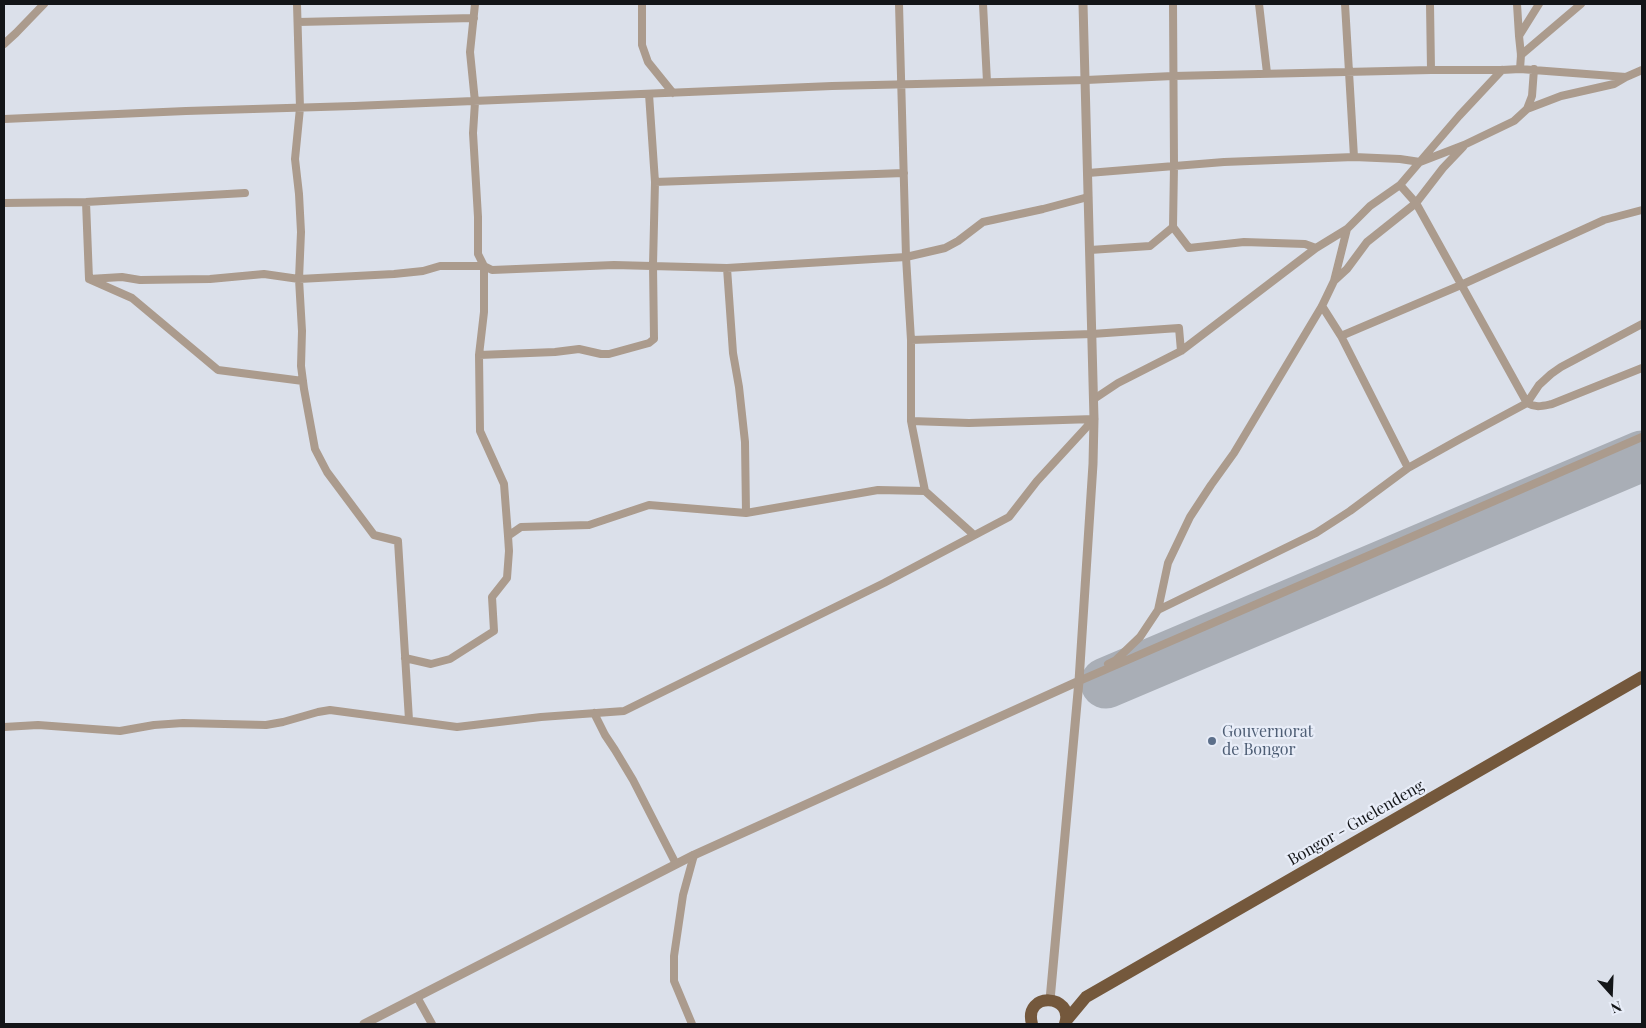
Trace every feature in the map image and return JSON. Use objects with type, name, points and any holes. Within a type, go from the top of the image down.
[{"type":"highway","name":"Bongor - Guelendeng","points":[[1066,1023],[1086,997],[1642,677]]},
{"type":"highway","name":"Bongor - Guelendeng","points":[[1054,1001],[1086,997]]},
{"type":"highway","points":[[1028,1021],[1037,1004],[1054,1001],[1064,1009],[1066,1023]]},
{"type":"street","points":[[4,44],[44,4]]},
{"type":"street","points":[[297,4],[300,108],[295,159],[301,232],[301,366],[303,381],[315,449],[327,472],[374,535],[398,542],[409,720]]},
{"type":"street","points":[[405,658],[431,664],[450,659],[494,631],[492,597],[507,578],[509,551],[504,484],[480,431],[479,355],[484,312],[484,266],[478,254],[473,133],[475,102],[470,52],[475,4]]},
{"type":"street","points":[[642,4],[642,45],[648,62],[673,93]]},
{"type":"street","points":[[899,4],[906,257],[911,340],[911,421],[925,491],[974,536]]},
{"type":"street","points":[[983,4],[987,82]]},
{"type":"street","points":[[1054,1001],[1079,681],[1093,464],[1094,399],[1083,4]]},
{"type":"street","points":[[1173,4],[1173,226],[1189,248],[1244,242],[1305,244],[1316,248]]},
{"type":"street","points":[[1259,4],[1267,74]]},
{"type":"street","points":[[1345,4],[1354,157]]},
{"type":"street","points":[[1430,4],[1431,70]]},
{"type":"street","points":[[1517,4],[1521,55],[1520,69]]},
{"type":"street","points":[[1520,36],[1539,4]]},
{"type":"street","points":[[1521,55],[1581,4]]},
{"type":"street","points":[[298,22],[474,18]]},
{"type":"street","points":[[4,119],[900,84],[1172,76],[1520,69],[1626,76]]},
{"type":"street","points":[[1528,109],[1532,96],[1534,69]]},
{"type":"street","points":[[1094,399],[1118,384],[1181,351],[1316,248],[1347,229],[1370,206],[1400,184],[1502,70]]},
{"type":"street","points":[[1088,173],[1224,162],[1354,157],[1420,162],[1464,145],[1514,121],[1528,109],[1562,96],[1614,84],[1626,76],[1642,70]]},
{"type":"street","points":[[479,355],[555,352],[579,349],[608,354],[648,344],[654,339],[655,182],[649,94]]},
{"type":"street","points":[[1334,281],[1347,269],[1367,242],[1416,203],[1443,168],[1464,145]]},
{"type":"street","points":[[655,182],[904,173]]},
{"type":"street","points":[[1400,184],[1416,203],[1527,403],[1533,407],[1552,404],[1642,368]]},
{"type":"street","points":[[4,203],[86,202],[245,193]]},
{"type":"street","points":[[89,279],[122,277],[140,280],[210,280],[264,274],[300,279],[394,274],[440,266],[484,266],[492,270],[614,265],[727,268],[906,257],[945,248],[958,241],[983,222],[1043,210],[1088,197]]},
{"type":"street","points":[[86,202],[89,279]]},
{"type":"street","points":[[1341,336],[1461,285],[1604,220],[1642,210]]},
{"type":"street","points":[[1090,250],[1150,246],[1173,226]]},
{"type":"street","points":[[1079,681],[1116,660],[1140,637],[1158,610],[1168,563],[1190,517],[1234,453],[1322,306],[1334,281],[1347,229]]},
{"type":"street","points":[[727,268],[733,353],[745,442],[746,513]]},
{"type":"street","points":[[89,279],[132,298],[218,370],[303,381]]},
{"type":"street","points":[[1322,306],[1341,336],[1408,468]]},
{"type":"street","points":[[1158,610],[1316,533],[1350,511],[1408,468],[1527,403],[1539,385],[1551,374],[1642,324]]},
{"type":"street","points":[[911,340],[1092,334],[1180,328],[1181,351]]},
{"type":"street","points":[[911,421],[969,423],[1094,420]]},
{"type":"street","points":[[4,727],[38,725],[120,731],[154,725],[183,723],[266,725],[330,710],[457,727],[541,717],[624,711],[884,583],[1009,517],[1037,481],[1094,420]]},
{"type":"street","points":[[364,1024],[694,855],[1079,681],[1642,437]]},
{"type":"street","points":[[508,536],[521,527],[589,525],[649,505],[746,513],[878,490],[925,491]]},
{"type":"street","points":[[594,713],[605,735],[634,780],[676,864]]},
{"type":"street","points":[[692,1024],[674,981],[674,956],[683,896],[694,855]]},
{"type":"street","points":[[417,997],[432,1024]]},
{"type":"runway","points":[[1106,683],[1642,456]]},
{"type":"place","name":"Gouvernorat de Bongor","points":[[1212,741]]}]
